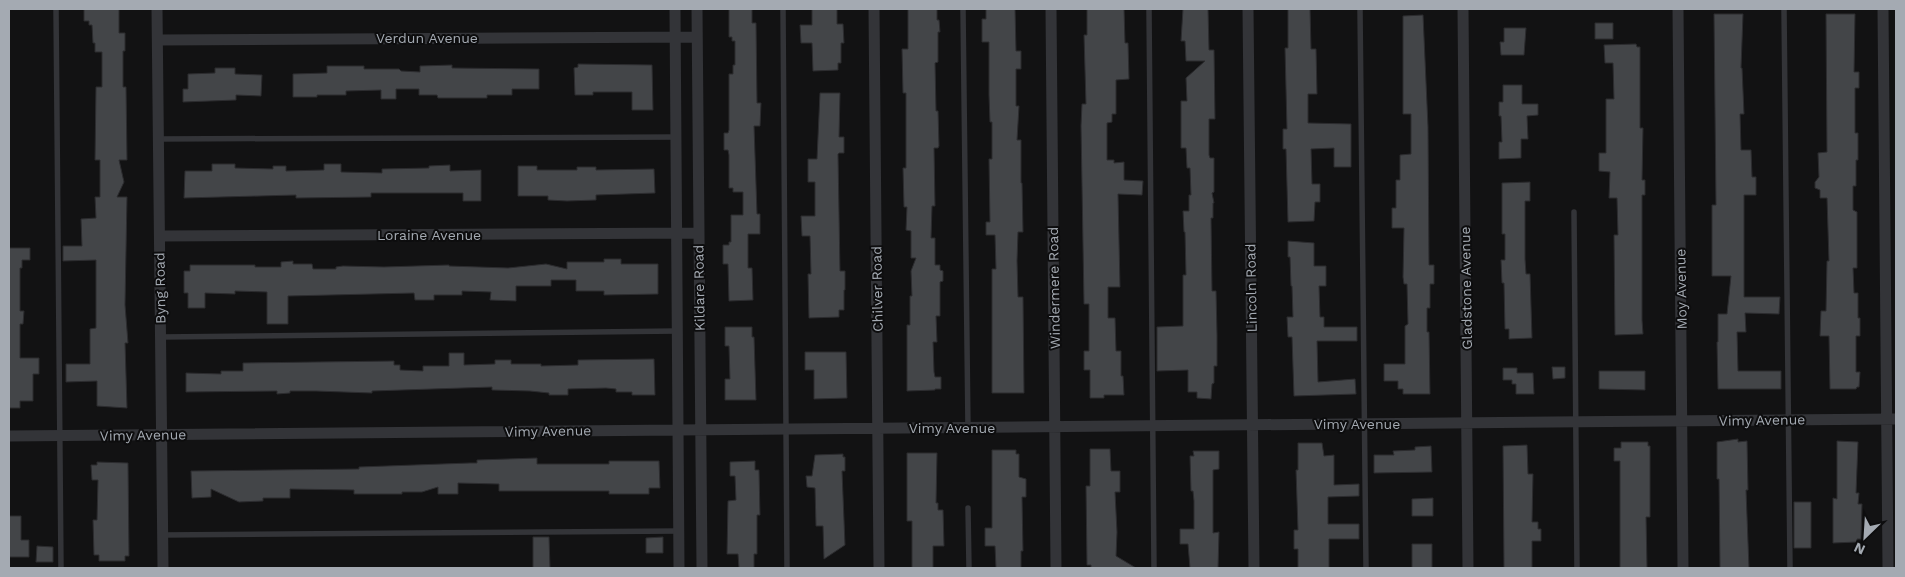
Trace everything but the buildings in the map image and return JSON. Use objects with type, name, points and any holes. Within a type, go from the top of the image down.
[{"type":"street","name":"Byng Road","points":[[157,9],[163,568]]},
{"type":"street","name":"Kildare Road","points":[[675,9],[679,568]]},
{"type":"street","name":"Kildare Road","points":[[697,9],[702,568]]},
{"type":"street","name":"Chilver Road","points":[[874,9],[880,568]]},
{"type":"street","name":"Windermere Road","points":[[1051,9],[1056,568]]},
{"type":"street","name":"Lincoln Road","points":[[1248,9],[1254,568]]},
{"type":"street","name":"Gladstone Avenue","points":[[1463,9],[1468,568]]},
{"type":"street","name":"Moy Avenue","points":[[1678,9],[1683,568]]},
{"type":"street","points":[[1883,9],[1892,419],[1888,568]]},
{"type":"street","name":"Verdun Avenue","points":[[158,40],[697,37]]},
{"type":"street","name":"Loraine Avenue","points":[[160,236],[698,234]]},
{"type":"street","name":"Vimy Avenue","points":[[9,436],[1892,419]]},
{"type":"lane","points":[[56,9],[61,568]]},
{"type":"lane","points":[[783,9],[787,568]]},
{"type":"lane","points":[[963,9],[968,428]]},
{"type":"lane","points":[[1149,9],[1154,568]]},
{"type":"lane","points":[[1360,9],[1366,568]]},
{"type":"lane","points":[[1784,9],[1790,568]]},
{"type":"lane","points":[[159,140],[676,137]]},
{"type":"lane","points":[[1574,212],[1577,568]]},
{"type":"lane","points":[[161,337],[677,331]]},
{"type":"lane","points":[[968,508],[969,568]]},
{"type":"lane","points":[[163,535],[679,531]]}]
